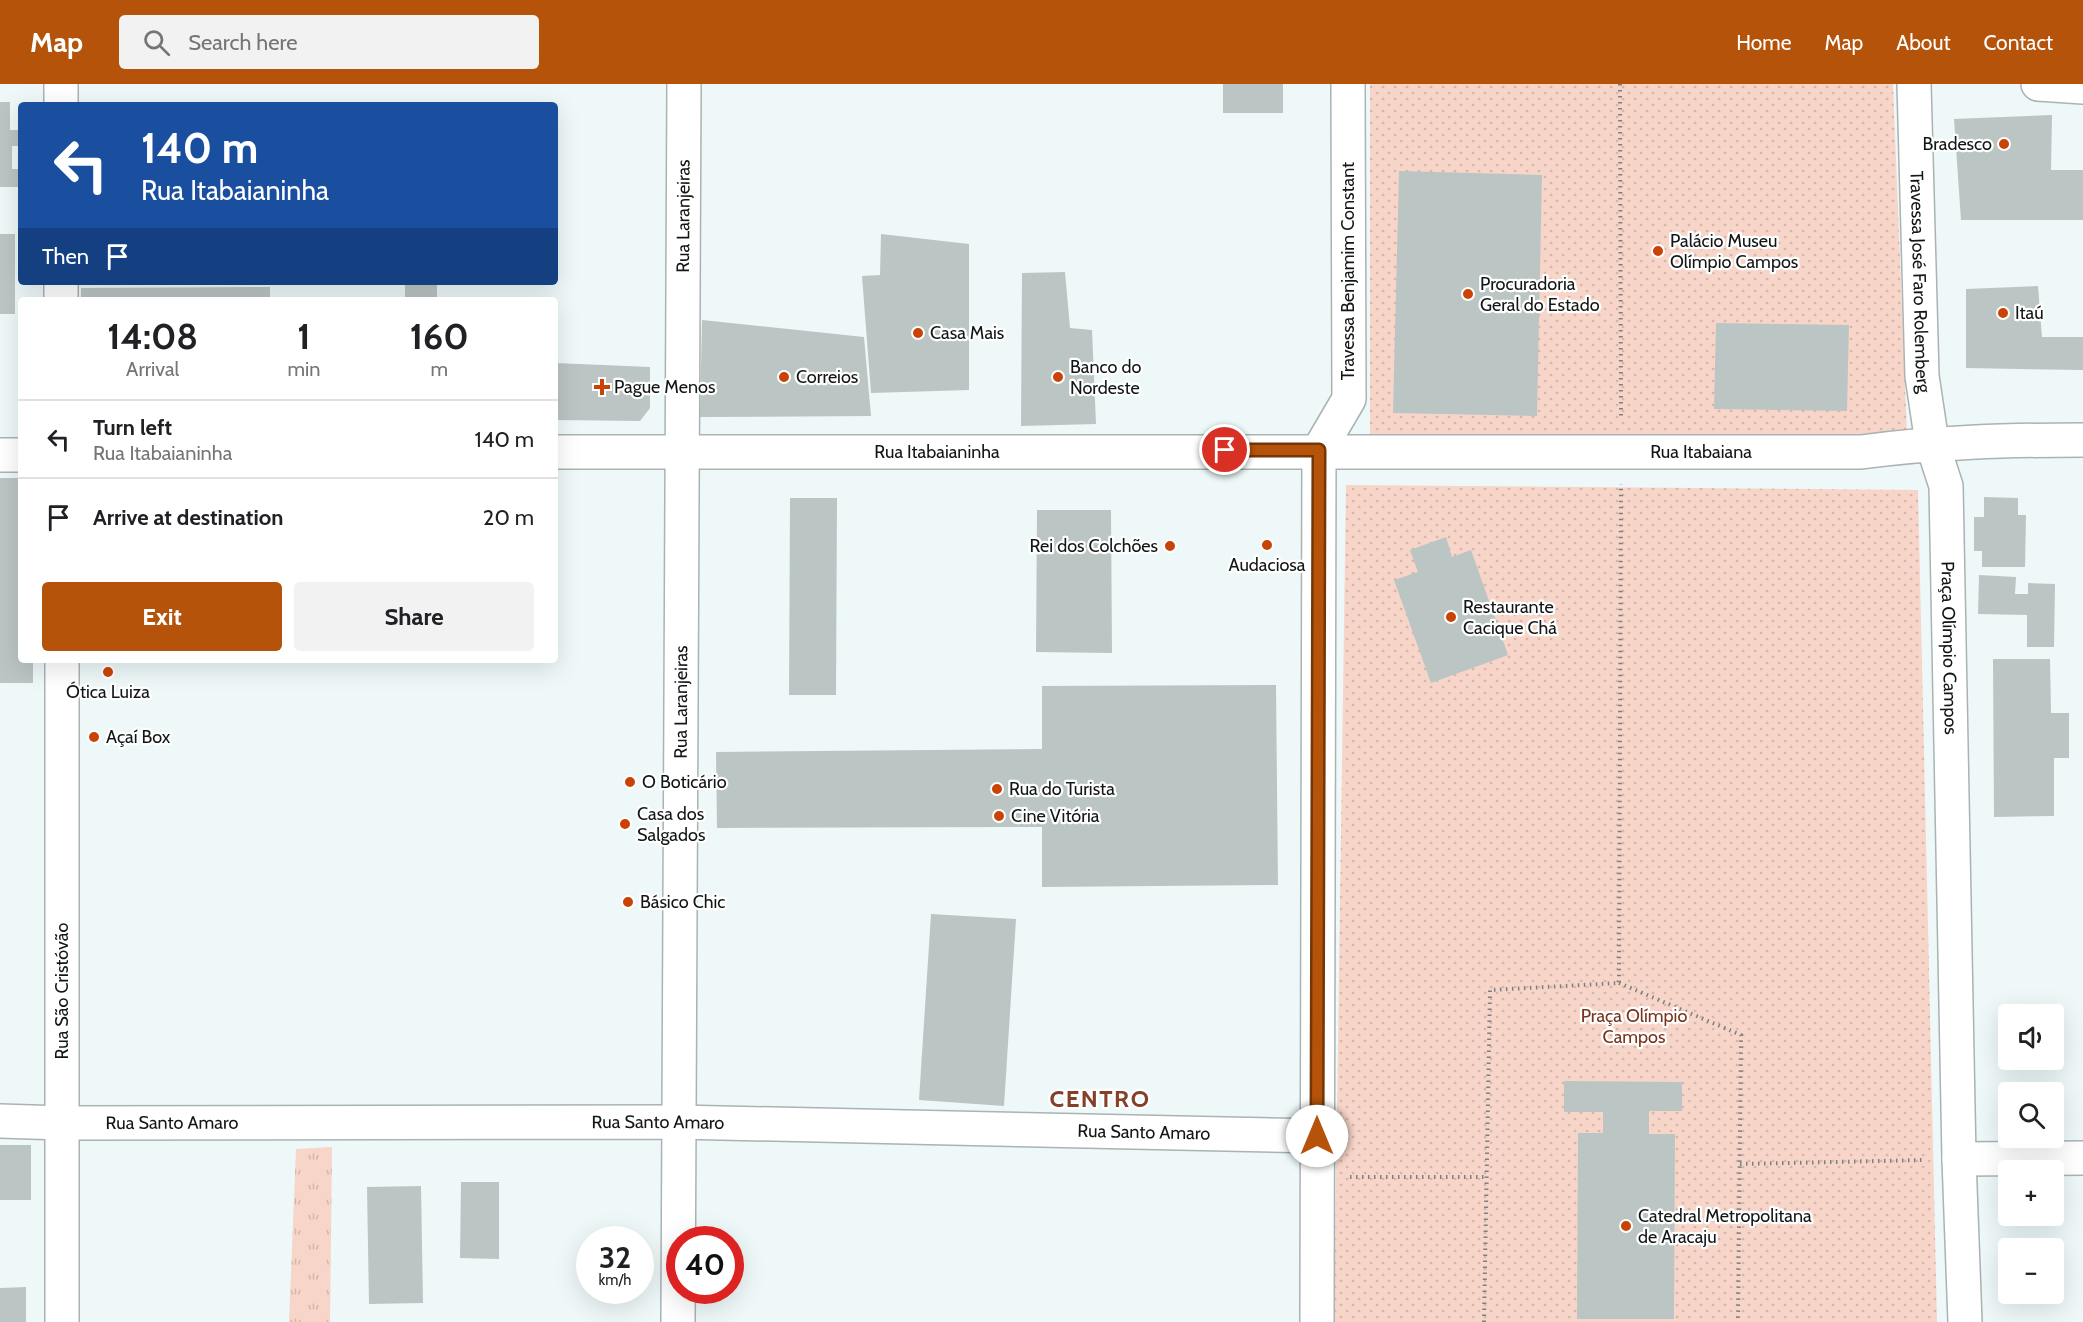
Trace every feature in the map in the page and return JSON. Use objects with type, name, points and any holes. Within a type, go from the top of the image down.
[{"type":"street","points":[[61,84],[61,102]]},
{"type":"street","name":"Rua Laranjeiras","points":[[678,1322],[684,84]]},
{"type":"street","name":"Travessa Benjamim Constant","points":[[1319,450],[1349,399],[1348,84]]},
{"type":"street","name":"Travessa José Faro Rolemberg","points":[[1914,84],[1922,376],[1932,443]]},
{"type":"street","points":[[2038,84],[2083,87]]},
{"type":"street","name":"Rua Itabaiana","points":[[1319,450],[1621,453],[1861,452],[1932,443],[1987,440],[2083,440]]},
{"type":"street","name":"Praça Olímpio Campos","points":[[1932,443],[1946,486],[1959,1159],[1965,1322]]},
{"type":"street","points":[[1317,1322],[1319,450]]},
{"type":"street","name":"Rua Itabaianinha","points":[[558,452],[1319,450]]},
{"type":"street","points":[[0,455],[18,456]]},
{"type":"street","name":"Rua São Cristóvão","points":[[62,663],[62,1322]]},
{"type":"street","name":"Rua Santo Amaro","points":[[0,1121],[62,1123],[678,1122],[1317,1136]]},
{"type":"street","points":[[1959,1159],[2083,1158]]},
{"type":"path","points":[[1619,983],[1620,84]]},
{"type":"path","points":[[1484,1322],[1490,990],[1619,983],[1741,1035],[1738,1322]]},
{"type":"path","points":[[1740,1164],[1959,1159]]},
{"type":"path","points":[[1317,1177],[1486,1177]]},
{"type":"green space","points":[[1370,84],[1893,84],[1907,435],[1370,436]]},
{"type":"green space","name":"Praça Olímpio Campos","points":[[1346,485],[1918,490],[1937,1322],[1334,1322]]},
{"type":"green space","points":[[332,1147],[330,1322],[289,1322],[296,1149]]},
{"type":"building","points":[[1223,84],[1283,84],[1283,113],[1223,113]]},
{"type":"building","points":[[0,102],[10,102],[10,130],[18,130],[18,146],[12,146],[12,169],[18,169],[18,187],[0,187]]},
{"type":"building","name":"Bradesco","points":[[2052,115],[2051,170],[2083,170],[2083,220],[1961,220],[1954,119]]},
{"type":"building","name":"Procuradoria Geral do Estado","points":[[1399,171],[1542,175],[1537,416],[1393,413]]},
{"type":"building","points":[[0,234],[15,234],[15,314],[0,314]]},
{"type":"building","name":"Casa Mais","points":[[881,234],[969,244],[969,390],[871,393],[862,276],[880,275]]},
{"type":"building","name":"Banco do Nordeste","points":[[1065,272],[1070,328],[1092,330],[1096,424],[1021,426],[1022,273]]},
{"type":"building","points":[[405,285],[437,285],[437,297],[405,297]]},
{"type":"building","name":"Itaú","points":[[2038,286],[2042,337],[2083,337],[2083,370],[1966,368],[1966,289]]},
{"type":"building","points":[[270,287],[270,297],[81,297],[81,288]]},
{"type":"building","name":"Correios","points":[[702,320],[864,337],[871,416],[700,417]]},
{"type":"building","points":[[1716,323],[1849,325],[1847,411],[1714,409]]},
{"type":"building","name":"Pague Menos","points":[[558,363],[650,367],[650,408],[640,421],[558,420]]},
{"type":"building","points":[[0,478],[18,478],[18,663],[33,663],[33,683],[0,683]]},
{"type":"building","points":[[1984,497],[2018,498],[2018,515],[2026,515],[2025,567],[1982,567],[1982,551],[1974,551],[1974,517],[1984,517]]},
{"type":"building","points":[[790,498],[837,498],[836,695],[789,695]]},
{"type":"building","points":[[1037,510],[1111,510],[1112,653],[1036,652]]},
{"type":"building","name":"Restaurante Cacique Chá","points":[[1446,537],[1452,557],[1471,550],[1508,655],[1431,683],[1394,580],[1418,572],[1410,550]]},
{"type":"building","points":[[1979,575],[2016,577],[2015,594],[2028,594],[2028,583],[2055,584],[2054,647],[2027,647],[2027,615],[1978,614]]},
{"type":"building","points":[[1993,659],[2050,659],[2051,713],[2069,713],[2069,758],[2054,758],[2054,816],[1994,817]]},
{"type":"building","name":"Rua do Turista","points":[[1276,685],[1278,885],[1042,887],[1042,827],[717,828],[716,752],[1042,749],[1042,686]]},
{"type":"building","points":[[931,914],[1016,919],[1004,1106],[919,1100]]},
{"type":"building","name":"Catedral Metropolitana de Aracaju","points":[[1564,1081],[1682,1082],[1682,1111],[1649,1111],[1649,1134],[1675,1134],[1674,1319],[1577,1319],[1578,1133],[1603,1133],[1603,1112],[1564,1112]]},
{"type":"building","points":[[0,1145],[31,1145],[31,1200],[0,1200]]},
{"type":"building","points":[[461,1182],[499,1182],[499,1259],[460,1258]]},
{"type":"building","points":[[421,1186],[423,1303],[369,1304],[367,1187]]},
{"type":"building","points":[[26,1287],[26,1322],[0,1322],[0,1288]]},
{"type":"place","name":"Bradesco","points":[[2004,144]]},
{"type":"place","name":"Palácio Museu Olímpio Campos","points":[[1658,251]]},
{"type":"place","name":"Procuradoria Geral do Estado","points":[[1468,294]]},
{"type":"place","name":"Itaú","points":[[2003,313]]},
{"type":"place","name":"Casa Mais","points":[[918,333]]},
{"type":"place","name":"Correios","points":[[784,377]]},
{"type":"place","name":"Banco do Nordeste","points":[[1058,377]]},
{"type":"place","name":"Pague Menos","points":[[602,387]]},
{"type":"place","name":"Audaciosa","points":[[1267,545]]},
{"type":"place","name":"Rei dos Colchões","points":[[1170,546]]},
{"type":"place","name":"Restaurante Cacique Chá","points":[[1451,617]]},
{"type":"place","name":"Ótica Luiza","points":[[108,672]]},
{"type":"place","name":"Açaí Box","points":[[94,737]]},
{"type":"place","name":"O Boticário","points":[[630,782]]},
{"type":"place","name":"Rua do Turista","points":[[997,789]]},
{"type":"place","name":"Cine Vitória","points":[[999,816]]},
{"type":"place","name":"Casa dos Salgados","points":[[625,824]]},
{"type":"place","name":"Básico Chic","points":[[628,902]]},
{"type":"place","name":"Catedral Metropolitana de Aracaju","points":[[1626,1226]]},
{"type":"district","name":"CENTRO","points":[[1100,1099]]},
{"type":"route","points":[[1225,450],[1319,450],[1317,1136]]}]
